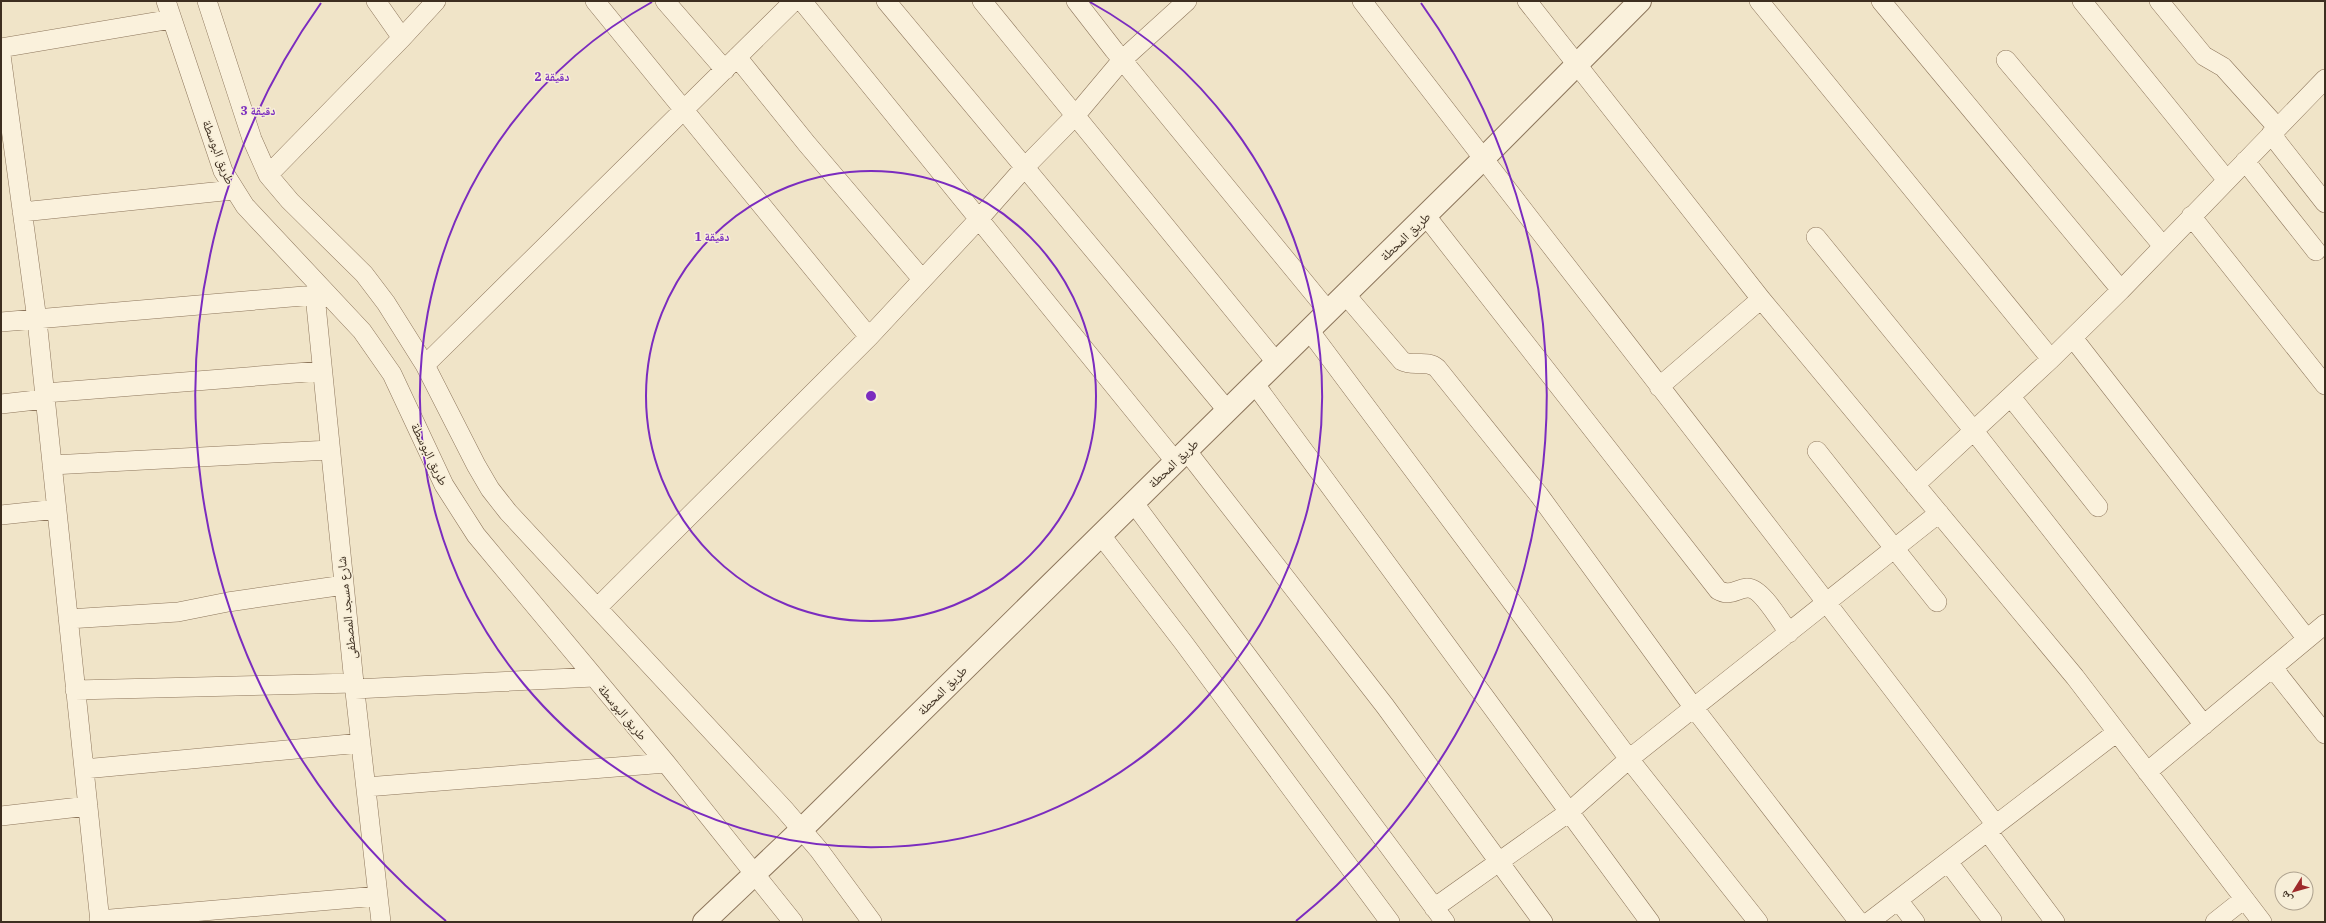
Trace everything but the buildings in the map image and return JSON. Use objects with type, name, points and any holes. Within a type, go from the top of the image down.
[{"type":"street","name":"طريق البوسطة","points":[[166,1],[223,171],[234,190],[245,206],[321,294],[362,331],[392,374],[444,485],[472,530],[666,763],[762,867],[793,922]]},
{"type":"street","points":[[207,1],[252,139],[259,158],[268,175],[290,201],[364,274],[386,303],[425,365],[490,489],[508,512],[598,607],[802,829],[872,922]]},
{"type":"street","points":[[376,1],[402,38]]},
{"type":"street","points":[[268,175],[402,38],[436,1]]},
{"type":"street","points":[[595,1],[869,337]]},
{"type":"street","points":[[665,1],[731,63],[807,144],[922,278]]},
{"type":"street","points":[[425,365],[794,1]]},
{"type":"street","points":[[802,1],[978,220],[1180,455],[1384,706],[1497,863],[1543,922]]},
{"type":"street","points":[[886,1],[1227,410]]},
{"type":"street","points":[[982,1],[1276,362]]},
{"type":"street","points":[[1076,1],[1122,60],[1328,311]]},
{"type":"street","points":[[598,607],[869,337],[922,278],[978,220],[1024,168],[1075,116],[1122,60],[1187,1]]},
{"type":"street","points":[[1362,1],[1659,387],[1828,602],[1992,828],[2055,922]]},
{"type":"street","points":[[1527,1],[1761,299],[2075,677],[2262,922]]},
{"type":"street","name":"طريق المحطة","points":[[704,922],[802,829],[1180,455],[1426,216],[1640,1]]},
{"type":"street","points":[[1759,1],[2051,359]]},
{"type":"street","points":[[1881,1],[2121,290]]},
{"type":"street","points":[[2082,1],[2226,179]]},
{"type":"street","points":[[2159,1],[2204,56],[2224,67],[2274,130],[2325,203]]},
{"type":"street","points":[[1,48],[172,19]]},
{"type":"street","points":[[1,55],[8,157],[22,212],[37,320],[99,921],[378,896]]},
{"type":"street","points":[[2006,60],[2163,246]]},
{"type":"street","points":[[1915,485],[2073,338],[2121,290],[2244,160],[2325,79]]},
{"type":"street","points":[[2244,160],[2316,251]]},
{"type":"street","points":[[22,212],[234,190]]},
{"type":"street","points":[[1426,216],[1718,590],[1730,594],[1746,588],[1757,591],[1789,633]]},
{"type":"street","points":[[2191,216],[2325,385]]},
{"type":"street","points":[[1816,237],[1974,431],[2204,725]]},
{"type":"street","points":[[1,322],[321,294]]},
{"type":"street","name":"شارع مسجد المصطفى","points":[[321,294],[321,371],[381,922]]},
{"type":"street","points":[[1345,294],[1402,361],[1411,364],[1430,364],[1437,368],[1539,495],[1694,708],[1859,922]]},
{"type":"street","points":[[1659,387],[1761,299]]},
{"type":"street","points":[[1309,330],[1629,759],[1758,922]]},
{"type":"street","points":[[2073,338],[2307,639]]},
{"type":"street","points":[[1,404],[45,396],[321,371]]},
{"type":"street","points":[[1254,383],[1650,922]]},
{"type":"street","points":[[2011,397],[2098,507]]},
{"type":"street","points":[[52,466],[330,450]]},
{"type":"street","points":[[1817,451],[1937,602]]},
{"type":"street","points":[[1133,502],[1439,915],[1497,863],[1568,812],[1629,759],[1939,513]]},
{"type":"street","points":[[1,515],[57,509]]},
{"type":"street","points":[[1100,534],[1183,642],[1390,922]]},
{"type":"street","points":[[68,619],[178,612],[228,602],[344,585]]},
{"type":"street","points":[[2147,772],[2325,624]]},
{"type":"street","points":[[2273,668],[2325,734]]},
{"type":"street","points":[[75,690],[355,686],[594,677]]},
{"type":"street","points":[[1869,922],[2116,732]]},
{"type":"street","points":[[84,769],[361,743]]},
{"type":"street","points":[[366,787],[666,763]]},
{"type":"street","points":[[1,816],[88,806]]},
{"type":"street","points":[[1948,862],[1992,920]]},
{"type":"street","points":[[2214,922],[2244,899]]},
{"type":"street","points":[[1898,900],[1915,922]]}]
